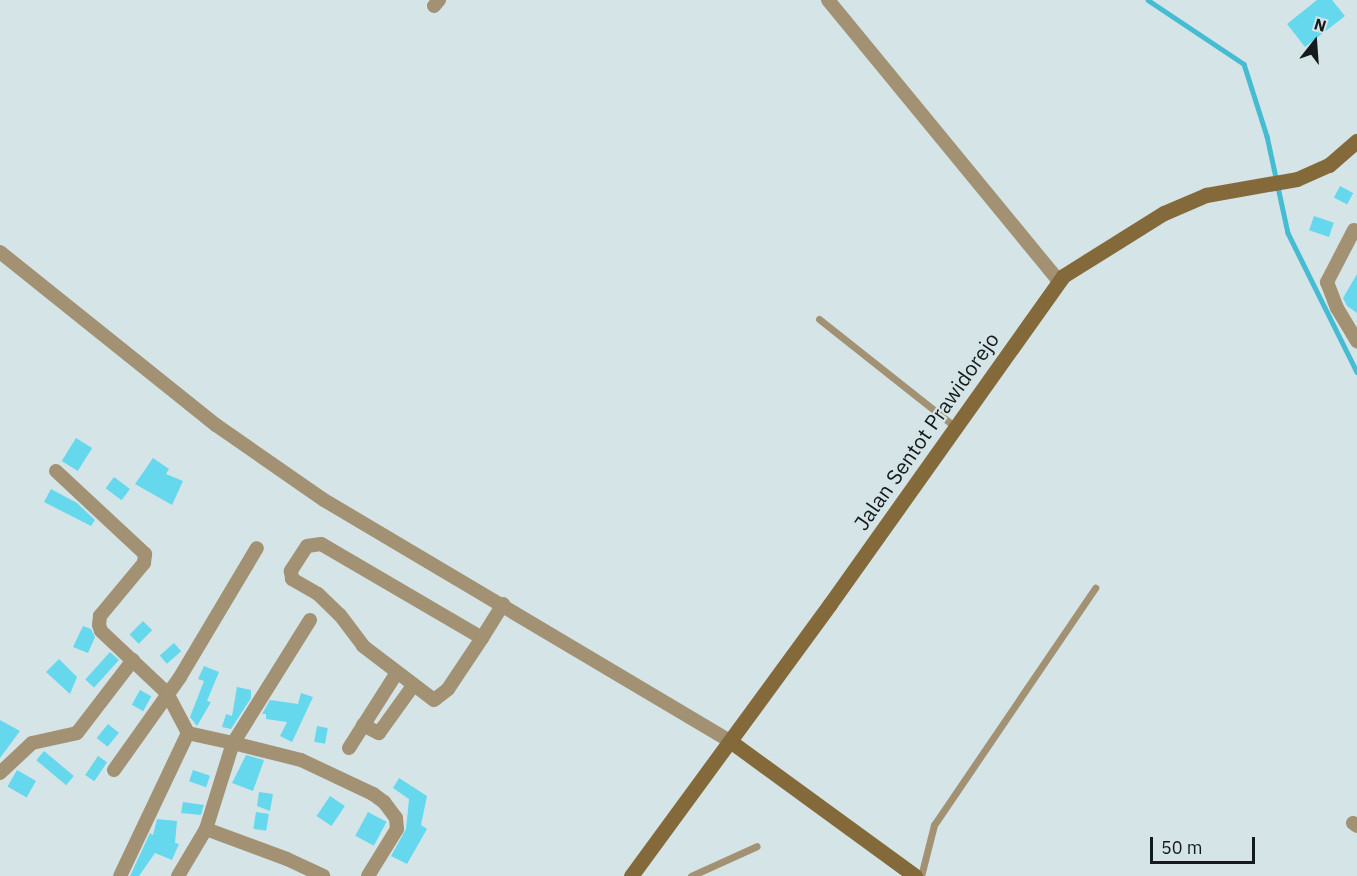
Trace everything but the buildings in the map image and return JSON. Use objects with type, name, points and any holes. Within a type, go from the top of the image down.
[{"type":"main road","name":"Jalan Sentot Prawidorejo","points":[[633,875],[1059,281],[1082,262],[1164,213],[1206,195],[1246,185],[1297,179],[1329,165],[1357,141]]},
{"type":"main road","points":[[730,741],[915,876]]},
{"type":"street","points":[[828,0],[1059,281]]},
{"type":"street","points":[[1354,230],[1327,282],[1337,308],[1357,341]]},
{"type":"street","points":[[0,252],[216,425],[324,500],[503,604],[730,741]]},
{"type":"street","points":[[56,471],[145,554],[144,562],[99,620],[101,631],[167,693],[188,734]]},
{"type":"street","points":[[482,638],[321,543],[311,543],[291,571],[292,579],[318,594],[340,615],[363,646],[412,687],[439,699],[482,638],[503,604]]},
{"type":"street","points":[[114,770],[167,693],[257,548]]},
{"type":"street","points":[[178,876],[206,830],[233,743],[309,620]]},
{"type":"street","points":[[0,773],[32,743],[77,734],[133,660]]},
{"type":"street","points":[[349,748],[396,674]]},
{"type":"street","points":[[363,725],[379,733],[412,687]]},
{"type":"street","points":[[188,734],[301,760],[384,802],[396,818],[397,829],[368,876]]},
{"type":"street","points":[[120,876],[188,734]]},
{"type":"street","points":[[206,830],[287,858],[323,876]]},
{"type":"lane","points":[[819,319],[954,426]]},
{"type":"lane","points":[[921,876],[934,825],[1095,588]]},
{"type":"lane","points":[[691,876],[757,846]]},
{"type":"waterway","points":[[1148,0],[1244,64],[1267,136],[1288,233],[1357,372]]}]
